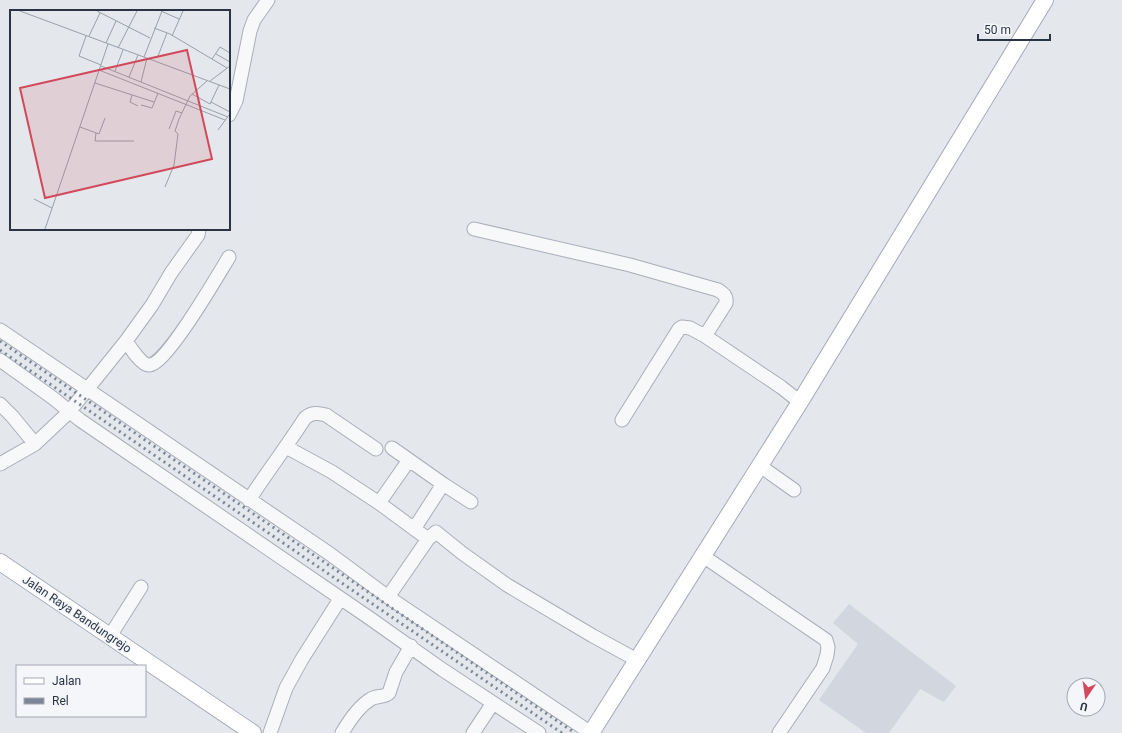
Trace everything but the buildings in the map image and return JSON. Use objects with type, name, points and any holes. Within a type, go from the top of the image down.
[{"type":"main road","points":[[591,733],[800,402],[1045,0]]},
{"type":"main road","name":"Jalan Raya Bandungrejo","points":[[0,562],[253,733]]},
{"type":"street","points":[[230,113],[236,101],[250,31],[254,20],[268,0]]},
{"type":"street","points":[[474,229],[630,265],[718,290],[724,294],[726,304],[705,336]]},
{"type":"street","points":[[0,464],[35,444],[69,412],[126,341],[152,305],[171,273],[198,235],[200,230]]},
{"type":"street","points":[[126,341],[146,365],[150,366],[158,361],[176,340],[229,257]]},
{"type":"street","points":[[622,420],[679,329],[682,327],[690,328],[705,336],[781,387],[800,402]]},
{"type":"street","points":[[0,330],[330,554],[388,597],[591,733]]},
{"type":"street","points":[[0,360],[53,398],[69,412],[340,599],[539,733]]},
{"type":"street","points":[[0,404],[35,444]]},
{"type":"street","points":[[249,500],[309,414],[318,413],[326,415],[376,449]]},
{"type":"street","points":[[286,447],[332,472],[379,503],[428,539]]},
{"type":"street","points":[[392,448],[471,502]]},
{"type":"street","points":[[379,503],[408,460]]},
{"type":"street","points":[[760,466],[794,490]]},
{"type":"street","points":[[414,528],[443,484]]},
{"type":"street","points":[[388,597],[434,532],[507,585],[637,660]]},
{"type":"street","points":[[703,556],[826,640],[828,646],[823,668],[779,733]]},
{"type":"street","points":[[110,636],[141,586]]},
{"type":"street","points":[[270,733],[286,688],[310,646],[340,599]]},
{"type":"street","points":[[342,733],[359,709],[370,699],[375,696],[387,695],[389,693],[396,672],[411,646]]},
{"type":"street","points":[[473,733],[493,703]]},
{"type":"shaded area","points":[[849,604],[956,686],[944,702],[920,689],[889,733],[866,733],[819,700],[858,644],[833,623]]},
{"type":"railway","points":[[0,341],[575,733]]},
{"type":"railway","points":[[0,350],[562,733]]}]
